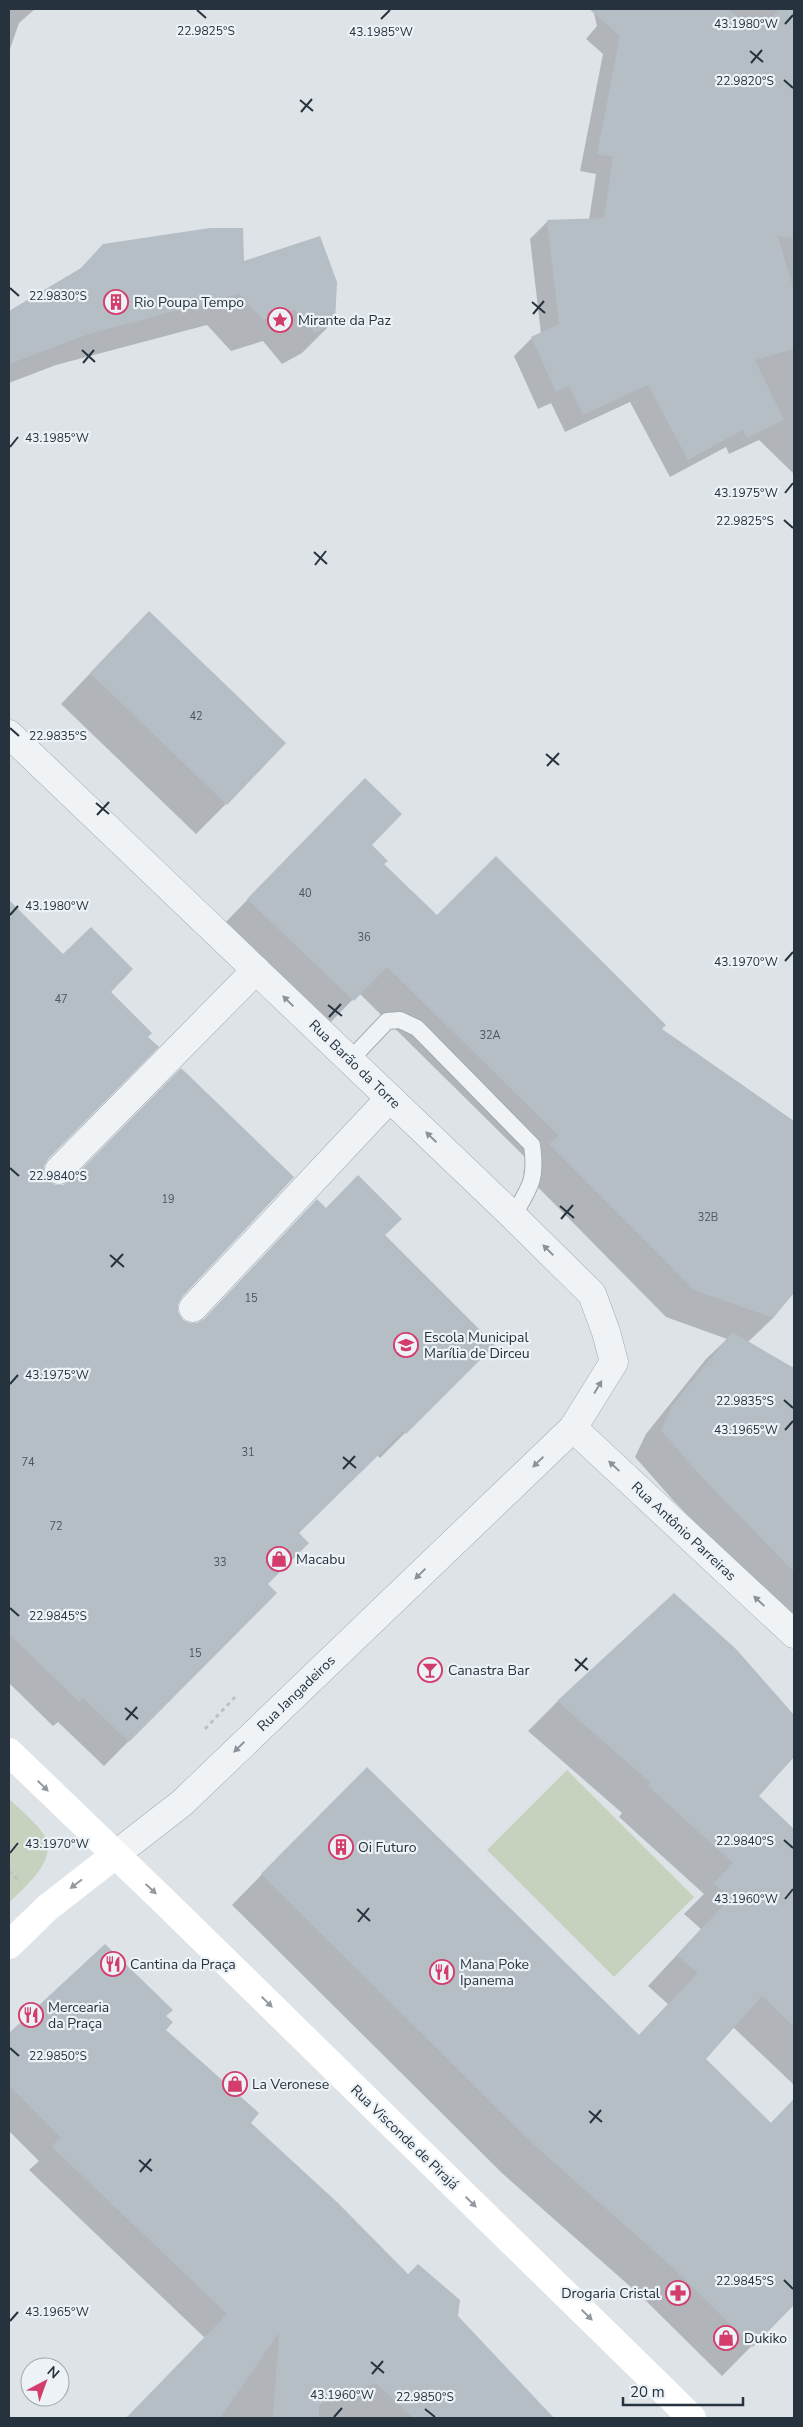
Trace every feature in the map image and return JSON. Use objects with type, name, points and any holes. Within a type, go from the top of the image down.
[{"type":"main road","name":"Rua Visconde de Pirajá","points":[[9,1752],[692,2418]]},
{"type":"main road","name":"Rua Jangadeiros","points":[[9,1945],[53,1903],[115,1855]]},
{"type":"street","name":"Rua Barão da Torre","points":[[9,734],[513,1216],[592,1294],[606,1332],[614,1362],[573,1428]]},
{"type":"street","points":[[59,1170],[256,970]]},
{"type":"street","points":[[194,1308],[390,1098]]},
{"type":"street","name":"Rua Antônio Parreiras","points":[[573,1428],[794,1634]]},
{"type":"street","name":"Rua Jangadeiros","points":[[115,1855],[182,1802],[573,1428]]},
{"type":"lane","points":[[350,1060],[387,1021],[400,1020],[417,1028],[532,1145],[534,1159],[532,1184],[513,1216]]},
{"type":"path","points":[[199,1735],[235,1697]]},
{"type":"green space","points":[[567,1770],[694,1897],[614,1977],[487,1850]]},
{"type":"green space","points":[[9,1799],[42,1832],[47,1842],[48,1852],[39,1871],[9,1903]]},
{"type":"building","points":[[589,9],[728,9],[756,32],[780,9],[794,9],[794,239],[778,236],[794,291],[794,349],[755,360],[784,420],[747,438],[743,430],[688,460],[648,385],[583,415],[569,386],[556,392],[531,337],[559,324],[547,220],[604,218],[613,157],[597,154],[620,36]]},
{"type":"building","name":"Rio Poupa Tempo","points":[[210,228],[243,228],[244,261],[320,236],[337,282],[335,322],[315,333],[295,310],[263,320],[239,294],[89,334],[9,364],[9,311],[81,268],[103,244]]},
{"type":"building","points":[[149,611],[286,743],[227,805],[90,673]]},
{"type":"building","points":[[365,778],[402,814],[372,845],[388,861],[384,864],[437,915],[496,856],[666,1025],[662,1029],[794,1121],[794,1293],[773,1318],[694,1290],[549,1144],[559,1136],[387,967],[354,1001],[247,899]]},
{"type":"building","points":[[9,900],[63,954],[91,927],[133,969],[111,992],[152,1033],[148,1037],[159,1047],[48,1159],[44,1166],[44,1174],[48,1181],[56,1185],[63,1185],[70,1181],[181,1068],[294,1177],[182,1297],[178,1304],[178,1312],[183,1320],[197,1323],[204,1319],[317,1199],[326,1208],[358,1175],[402,1219],[385,1235],[495,1345],[406,1434],[403,1431],[299,1533],[309,1543],[268,1584],[277,1593],[129,1742],[83,1698],[79,1702],[9,1634]]},
{"type":"building","points":[[732,1332],[794,1368],[794,1572],[698,1473],[661,1430],[672,1406]]},
{"type":"building","points":[[674,1593],[736,1649],[794,1715],[794,1757],[759,1796],[794,1829],[794,2027],[762,1996],[706,2059],[771,2123],[794,2099],[794,2305],[753,2347],[671,2266],[533,2144],[261,1874],[367,1767],[639,2035],[698,1973],[677,1955],[730,1898],[714,1883],[733,1863],[648,1786],[651,1783],[557,1701]]},
{"type":"building","points":[[105,1944],[173,2010],[166,2016],[173,2022],[166,2030],[259,2113],[251,2123],[338,2203],[408,2274],[418,2264],[460,2300],[458,2316],[554,2418],[413,2418],[376,2383],[319,2405],[319,2418],[273,2418],[279,2333],[220,2418],[126,2418],[227,2314],[51,2146],[61,2138],[9,2085],[9,2033]]},
{"type":"place","name":"Rio Poupa Tempo","points":[[116,302]]},
{"type":"place","name":"Mirante da Paz","points":[[280,320]]},
{"type":"place","name":"Escola Municipal Marília de Dirceu","points":[[406,1345]]},
{"type":"place","name":"Macabu","points":[[279,1559]]},
{"type":"place","name":"Canastra Bar","points":[[430,1670]]},
{"type":"place","name":"Oi Futuro","points":[[341,1847]]},
{"type":"place","name":"Cantina da Praça","points":[[113,1964]]},
{"type":"place","name":"Mana Poke Ipanema","points":[[442,1972]]},
{"type":"place","name":"Mercearia da Praça","points":[[31,2015]]},
{"type":"place","name":"La Veronese","points":[[235,2084]]},
{"type":"place","name":"Drogaria Cristal","points":[[678,2293]]},
{"type":"place","name":"Dukiko","points":[[726,2338]]}]
